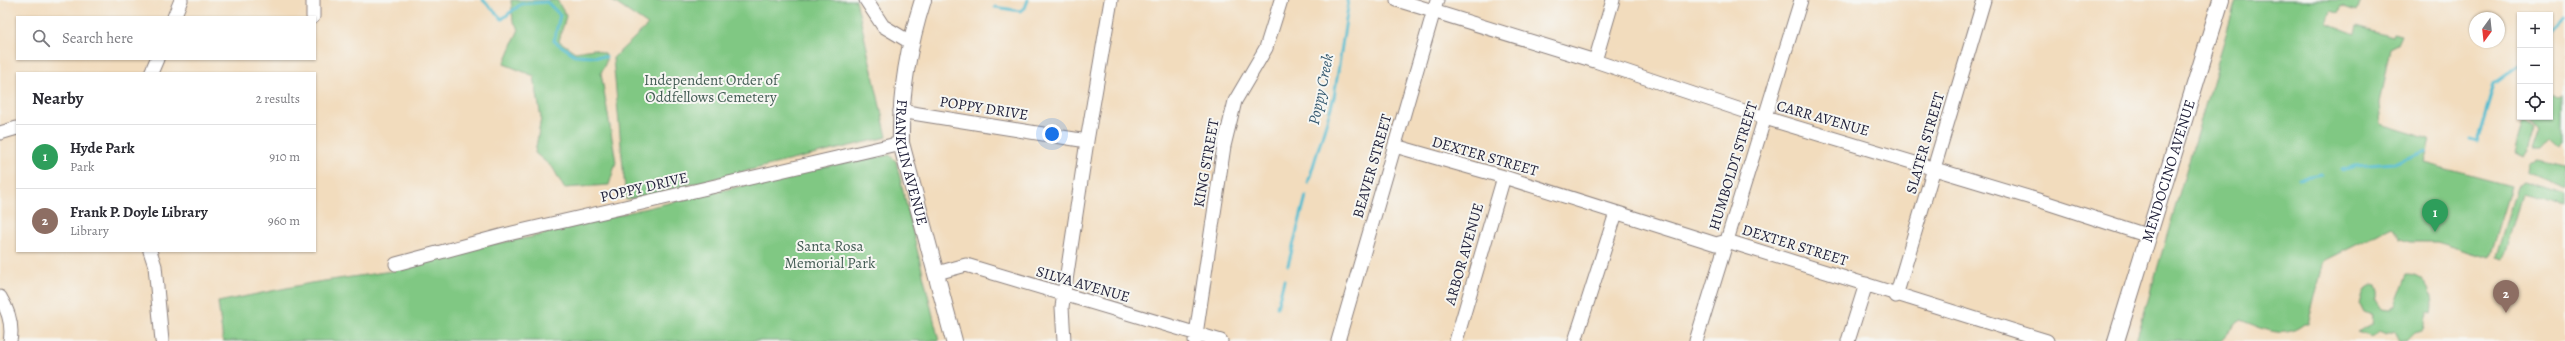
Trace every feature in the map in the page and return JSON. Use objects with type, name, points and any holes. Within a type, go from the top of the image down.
[{"type":"main road","name":"FRANKLIN AVENUE","points":[[923,0],[910,42],[900,111],[901,143],[954,341]]},
{"type":"main road","name":"MENDOCINO AVENUE","points":[[2116,341],[2150,236],[2221,0]]},
{"type":"street","points":[[174,16],[181,0]]},
{"type":"street","points":[[312,0],[313,16]]},
{"type":"street","points":[[866,0],[883,26],[910,42]]},
{"type":"street","points":[[1064,341],[1062,307],[1087,141],[1111,0]]},
{"type":"street","name":"KING STREET","points":[[1195,337],[1224,146],[1235,101],[1266,48],[1281,0]]},
{"type":"street","name":"CARR AVENUE","points":[[1398,0],[1435,5],[1765,118],[2150,236]]},
{"type":"street","points":[[1595,61],[1613,0]]},
{"type":"street","name":"HUMBOLDT STREET","points":[[1696,341],[1801,0]]},
{"type":"street","name":"SLATER STREET","points":[[1896,296],[1984,0]]},
{"type":"street","name":"BEAVER STREET","points":[[1338,341],[1435,5]]},
{"type":"street","points":[[151,72],[157,60]]},
{"type":"street","name":"POPPY DRIVE","points":[[900,111],[1087,141]]},
{"type":"street","points":[[0,133],[16,128]]},
{"type":"street","name":"POPPY DRIVE","points":[[396,264],[504,235],[901,143]]},
{"type":"street","name":"DEXTER STREET","points":[[1395,146],[1504,177],[1716,244],[1727,241],[1866,284],[1896,296],[2047,341]]},
{"type":"street","name":"ARBOR AVENUE","points":[[1456,341],[1504,177]]},
{"type":"street","points":[[1575,341],[1616,213]]},
{"type":"street","points":[[150,252],[155,266],[162,341]]},
{"type":"street","name":"SILVA AVENUE","points":[[937,273],[966,265],[1195,337],[1221,341]]},
{"type":"street","points":[[1848,341],[1866,284]]},
{"type":"street","points":[[0,297],[6,308],[12,332],[10,341]]},
{"type":"green space","points":[[511,0],[557,0],[566,16],[559,41],[575,52],[594,49],[606,54],[606,62],[601,73],[616,162],[609,185],[564,188],[553,168],[535,153],[541,118],[534,76],[504,64],[519,29],[513,21]]},
{"type":"green space","name":"Independent Order of Oddfellows Cemetery","points":[[611,0],[856,0],[887,137],[626,200],[613,58],[648,25]]},
{"type":"green space","points":[[2236,0],[2360,0],[2356,11],[2341,6],[2338,13],[2331,11],[2327,23],[2355,34],[2357,26],[2392,36],[2393,33],[2402,35],[2398,44],[2390,48],[2379,104],[2381,124],[2430,139],[2424,163],[2511,186],[2489,258],[2436,242],[2411,242],[2400,239],[2392,227],[2324,261],[2308,324],[2304,324],[2288,332],[2281,332],[2265,329],[2240,320],[2221,341],[2136,341]]},
{"type":"green space","points":[[2553,92],[2562,94],[2565,92],[2565,142],[2561,146],[2552,138],[2543,148],[2534,148],[2541,127],[2528,120],[2553,120]]},
{"type":"green space","points":[[2523,122],[2536,126],[2530,147],[2524,157],[2514,153]]},
{"type":"green space","name":"Santa Rosa Memorial Park","points":[[890,155],[896,161],[939,341],[223,341],[218,302],[311,283],[392,271],[482,246],[532,237],[634,211],[837,164]]},
{"type":"green space","points":[[2539,161],[2565,167],[2565,188],[2529,173],[2530,164]]},
{"type":"green space","points":[[2524,182],[2565,194],[2565,206],[2522,194],[2503,259],[2496,257],[2517,186]]},
{"type":"green space","points":[[2407,274],[2420,277],[2425,281],[2433,300],[2432,313],[2429,312],[2422,331],[2415,333],[2407,341],[2400,341],[2395,331],[2387,334],[2380,331],[2372,337],[2357,332],[2372,324],[2373,315],[2364,312],[2360,304],[2364,290],[2373,284],[2377,285],[2379,291],[2376,300],[2382,309],[2389,310],[2395,306]]},
{"type":"waterway","name":"Poppy Creek","points":[[483,0],[502,19],[521,4],[547,2],[560,15],[554,41],[575,55],[606,57]]},
{"type":"waterway","name":"Poppy Creek","points":[[995,7],[1020,11],[1025,8],[1028,0]]},
{"type":"waterway","name":"Poppy Creek","points":[[1308,183],[1334,97],[1348,7],[1347,0]]},
{"type":"waterway","points":[[2553,29],[2565,17]]},
{"type":"waterway","points":[[2470,140],[2477,142],[2494,84],[2517,67]]},
{"type":"waterway","points":[[2342,170],[2355,166],[2394,163],[2426,151]]},
{"type":"waterway","points":[[2299,178],[2322,174]]},
{"type":"waterway","name":"Poppy Creek","points":[[1288,265],[1306,196]]},
{"type":"waterway","name":"Poppy Creek","points":[[1277,307],[1284,280]]},
{"type":"place","name":"Hyde Park","points":[[2435,232]]},
{"type":"place","name":"Frank P. Doyle Library","points":[[2506,313]]}]
